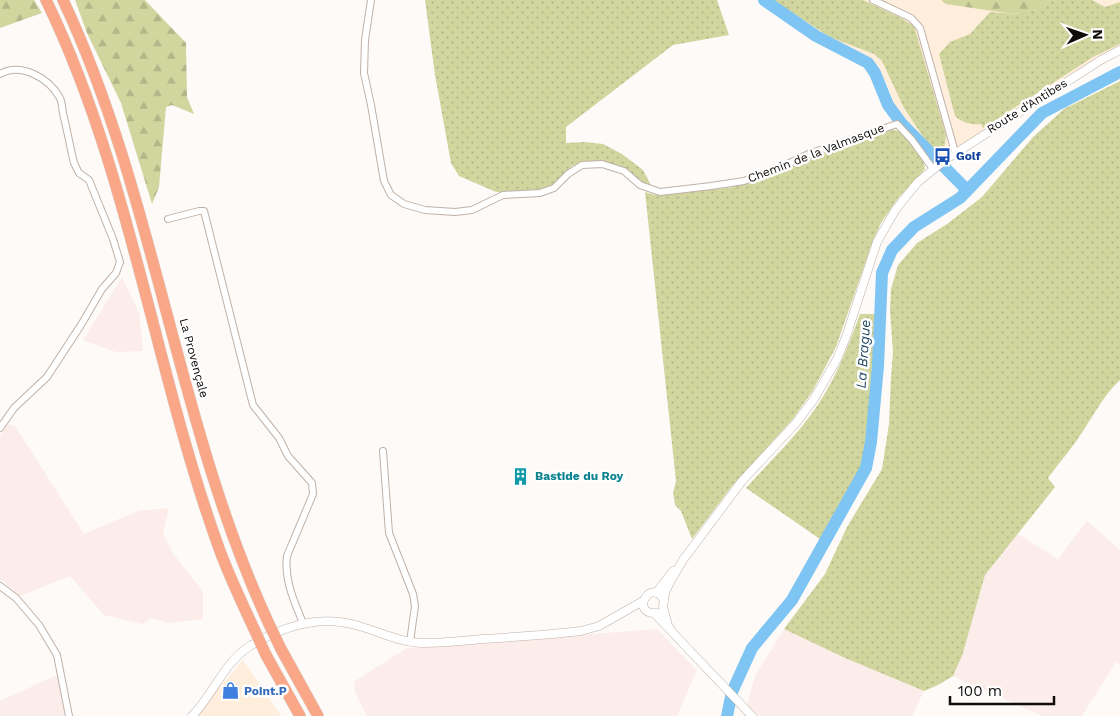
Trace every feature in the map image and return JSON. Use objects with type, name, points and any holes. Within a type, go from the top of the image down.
[{"type":"highway","points":[[46,0],[70,51],[95,117],[201,493],[221,552],[266,655],[300,716]]},
{"type":"highway","name":"La Provençale","points":[[63,0],[92,65],[117,135],[216,490],[243,566],[281,649],[318,716]]},
{"type":"street","name":"Chemin de la Valmasque","points":[[371,0],[365,40],[364,73],[384,181],[391,195],[404,204],[436,211],[455,212],[472,210],[503,195],[540,193],[554,188],[568,174],[582,165],[602,164],[624,172],[640,186],[660,192],[711,186],[744,180],[783,166],[811,153],[897,124],[935,168]]},
{"type":"street","points":[[873,0],[911,18],[920,28],[955,152]]},
{"type":"street","name":"Route d'Antibes","points":[[683,560],[742,482],[796,423],[814,399],[846,337],[877,242],[905,196],[955,152],[1120,50]]},
{"type":"street","points":[[0,74],[5,71],[20,70],[32,72],[45,81],[60,98],[74,163],[79,173],[89,180],[113,239],[120,262],[116,273],[102,290],[47,377],[14,408],[0,428]]},
{"type":"street","points":[[168,219],[204,211],[253,405],[279,438],[288,456],[312,483],[314,494],[287,556],[286,567],[293,600],[303,623]]},
{"type":"street","points":[[384,451],[388,533],[413,594],[415,606],[410,642]]},
{"type":"street","points":[[656,592],[664,580],[683,560]]},
{"type":"street","points":[[620,614],[634,610],[660,612],[669,584],[683,560]]},
{"type":"street","points":[[0,586],[16,598],[39,625],[57,656],[69,716]]},
{"type":"street","points":[[192,716],[224,672],[246,649],[286,629],[303,623],[323,621],[357,625],[410,642],[448,642],[581,631],[599,626],[643,601],[649,593],[656,592],[660,594],[668,625],[672,632]]},
{"type":"street","points":[[643,601],[645,610]]},
{"type":"street","points":[[654,613],[750,714]]},
{"type":"shaded area","points":[[764,0],[1120,0],[1120,50],[941,157],[927,145],[907,121],[895,105],[886,82],[875,73],[868,63],[816,36]]},
{"type":"shaded area","points":[[122,277],[139,313],[143,351],[116,352],[83,340]]},
{"type":"shaded area","points":[[7,424],[15,426],[84,534],[138,511],[169,508],[163,533],[172,552],[203,592],[203,619],[169,623],[151,618],[143,624],[104,615],[70,576],[20,596],[0,579],[0,437]]},
{"type":"shaded area","points":[[1087,521],[1120,550],[1120,665],[1116,662],[1082,716],[1042,716],[953,676],[962,656],[985,575],[1018,534],[1058,559]]},
{"type":"shaded area","points":[[657,629],[697,670],[677,716],[367,716],[354,690],[355,681],[407,648]]},
{"type":"shaded area","points":[[784,629],[845,658],[924,691],[912,716],[744,716],[755,676]]},
{"type":"shaded area","points":[[243,660],[281,716],[195,716],[215,693]]},
{"type":"shaded area","points":[[57,675],[66,716],[0,716],[0,701]]},
{"type":"green space","points":[[0,0],[34,0],[42,13],[0,28]]},
{"type":"green space","points":[[75,0],[145,0],[186,43],[187,97],[194,114],[172,105],[166,107],[159,187],[152,204],[121,103],[87,33]]},
{"type":"green space","points":[[425,0],[717,0],[729,35],[673,45],[566,127],[566,143],[585,142],[603,144],[622,154],[643,170],[653,189],[627,171],[589,162],[572,166],[549,189],[529,192],[496,192],[459,176],[451,163],[435,75]]},
{"type":"green space","points":[[773,0],[863,0],[914,26],[946,135],[942,151],[936,153],[932,150],[904,108],[882,61],[874,54],[830,37]]},
{"type":"green space","points":[[941,0],[1050,0],[1038,10],[1013,14],[946,4]]},
{"type":"green space","points":[[1050,0],[1092,0],[1105,7],[1120,2],[1120,44],[1093,57],[983,128],[981,124],[967,123],[955,116],[939,54],[950,42],[970,34],[990,12],[1013,14],[1037,10]]},
{"type":"green space","points":[[1120,81],[1120,380],[1103,400],[1048,478],[1055,487],[985,575],[962,656],[953,676],[924,691],[845,658],[784,629],[825,574],[847,527],[882,469],[889,424],[893,352],[890,310],[891,289],[898,265],[917,243],[947,224],[982,197],[1033,137],[1064,109]]},
{"type":"green space","points":[[888,129],[900,132],[907,138],[919,154],[925,169],[899,197],[881,223],[836,347],[812,392],[792,420],[732,486],[692,539],[681,511],[675,505],[673,493],[676,481],[645,192],[655,195],[688,190],[729,188]]},
{"type":"green space","points":[[860,314],[875,314],[877,326],[863,464],[855,482],[820,539],[746,488],[794,436],[819,403],[842,360]]},
{"type":"waterway","points":[[764,0],[816,36],[868,63],[875,73],[888,105],[902,124],[967,190]]},
{"type":"waterway","name":"La Brague","points":[[727,716],[732,692],[752,648],[792,600],[866,468],[871,442],[878,366],[882,273],[892,250],[914,227],[960,198],[1042,113],[1120,72]]},
{"type":"place","name":"Golf","points":[[942,156]]},
{"type":"place","name":"Bastide du Roy","points":[[521,476]]},
{"type":"place","name":"Point.P","points":[[230,691]]}]
